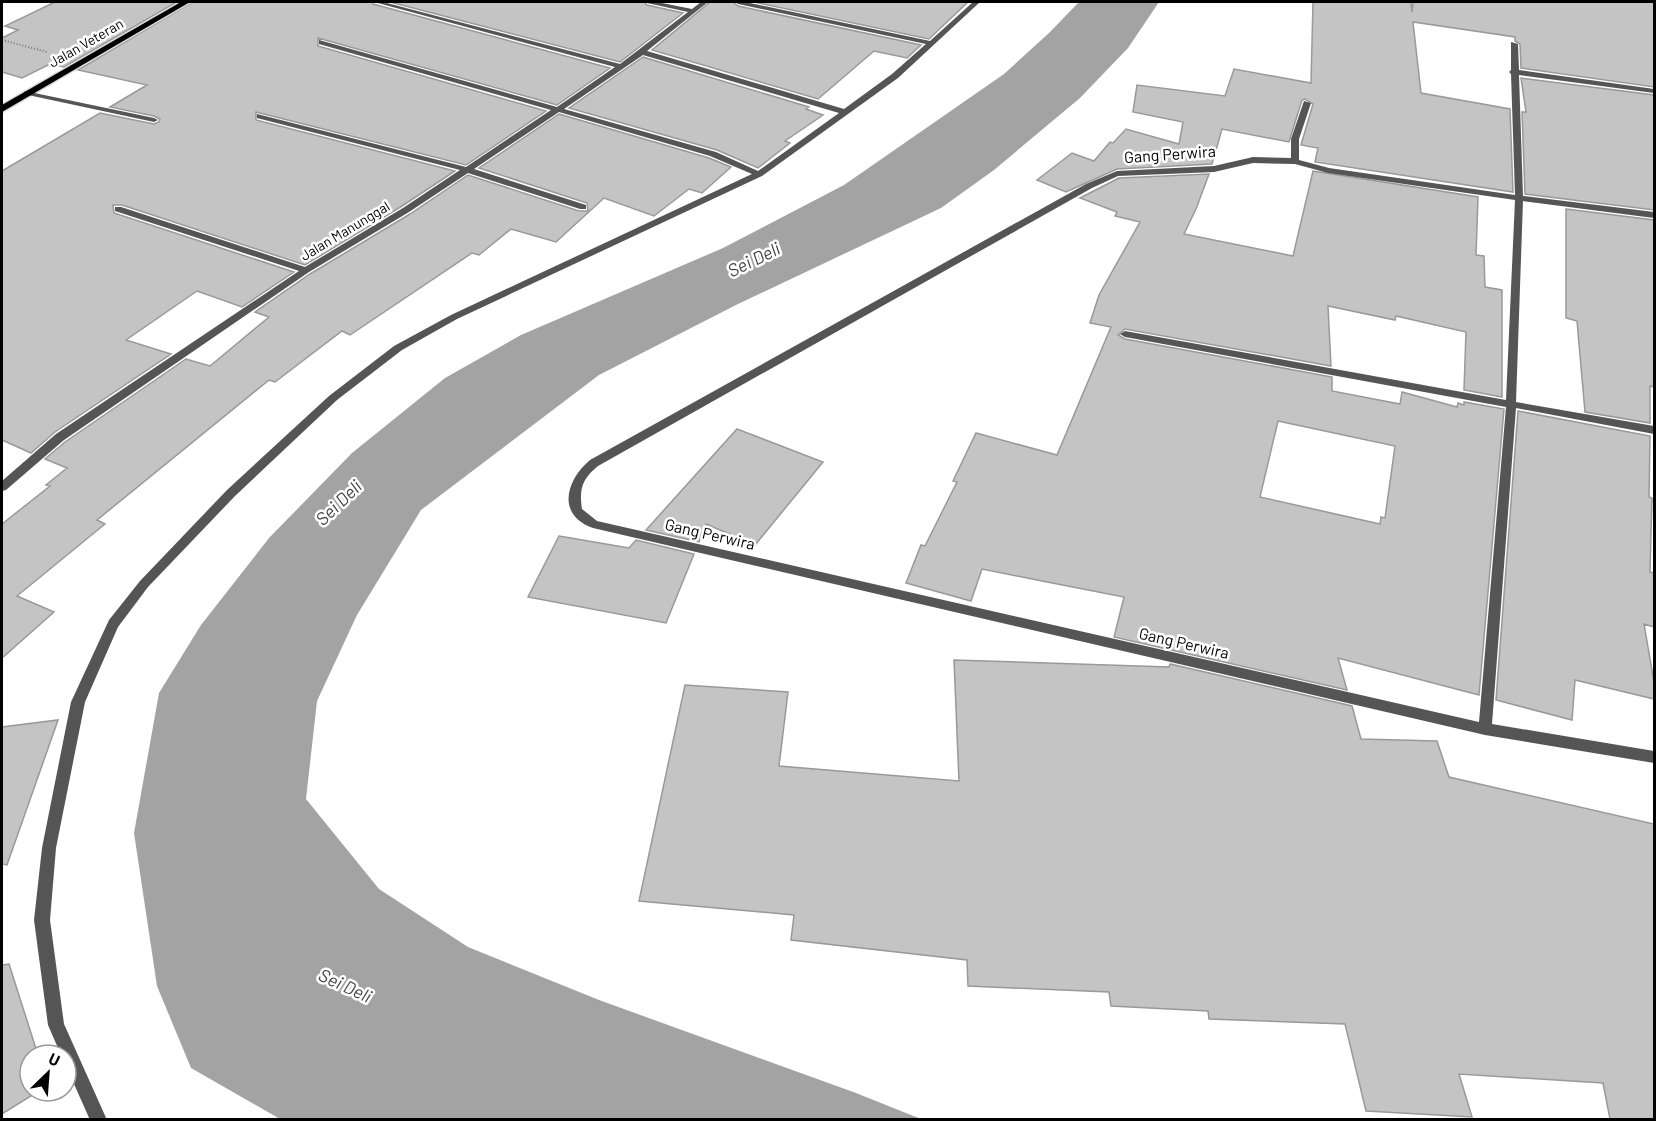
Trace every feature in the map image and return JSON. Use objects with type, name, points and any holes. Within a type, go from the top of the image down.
[{"type":"main road","name":"Jalan Veteran","points":[[2,109],[186,2]]},
{"type":"street","points":[[377,2],[620,66]]},
{"type":"street","points":[[650,2],[692,11]]},
{"type":"street","name":"Jalan Manunggal","points":[[2,487],[60,437],[306,270],[406,210],[557,110],[642,51],[705,2]]},
{"type":"street","points":[[738,2],[932,42]]},
{"type":"street","points":[[99,1119],[56,1025],[42,920],[49,848],[78,702],[113,624],[144,584],[231,493],[333,398],[398,348],[454,317],[759,174],[895,76],[977,2]]},
{"type":"street","points":[[322,42],[713,154],[759,174]]},
{"type":"street","points":[[1485,729],[1511,405],[1519,198],[1513,72],[1514,44]]},
{"type":"street","points":[[642,51],[845,112]]},
{"type":"street","points":[[1513,72],[1654,91]]},
{"type":"street","points":[[28,93],[154,120]]},
{"type":"street","points":[[1295,161],[1292,148],[1307,103]]},
{"type":"street","points":[[260,116],[465,169],[583,207]]},
{"type":"street","name":"Gang Perwira","points":[[1654,215],[1328,170],[1295,161],[1253,160],[1214,169],[1117,174],[1089,186],[594,463],[580,474],[573,491],[577,511],[593,524],[1485,729],[1654,757]]},
{"type":"street","points":[[118,209],[306,270]]},
{"type":"street","points":[[1125,334],[1654,430]]},
{"type":"path","points":[[2,40],[81,61]]},
{"type":"water","name":"Sei Deli","points":[[1079,2],[1159,2],[1128,48],[1080,98],[994,170],[941,208],[738,304],[599,375],[421,510],[357,615],[317,701],[306,799],[379,889],[468,947],[599,1000],[856,1093],[921,1119],[280,1119],[191,1068],[157,986],[134,833],[159,693],[201,625],[269,538],[352,453],[445,378],[521,335],[723,248],[844,185],[1004,74]]},
{"type":"building","points":[[55,2],[177,2],[64,67],[50,64],[22,78],[2,72],[2,38],[18,30],[5,26]]},
{"type":"building","points":[[192,2],[372,2],[610,68],[557,105],[318,38],[318,46],[546,111],[466,165],[256,112],[256,120],[455,171],[305,265],[122,205],[113,205],[114,213],[294,272],[242,307],[197,291],[126,340],[171,354],[55,432],[31,453],[2,440],[2,171],[100,113],[154,124],[159,122],[160,119],[154,116],[110,107],[147,85],[78,70]]},
{"type":"building","points":[[390,2],[644,2],[647,5],[683,13],[620,62]]},
{"type":"building","points":[[710,2],[733,2],[738,6],[921,45],[907,58],[874,51],[818,99],[652,50]]},
{"type":"building","points":[[754,2],[968,2],[929,39]]},
{"type":"building","points":[[1313,2],[1411,2],[1412,12],[1413,2],[1654,2],[1654,87],[1521,68],[1520,44],[1515,41],[1515,37],[1413,22],[1421,93],[1510,109],[1513,192],[1315,162],[1318,148],[1301,145],[1313,104],[1305,99],[1302,100],[1289,142],[1222,129],[1212,164],[1117,169],[1066,192],[1037,180],[1072,153],[1094,161],[1110,142],[1113,143],[1126,129],[1179,144],[1183,122],[1133,112],[1137,85],[1225,96],[1234,69],[1311,83]]},
{"type":"building","points":[[643,57],[809,107],[806,109],[823,115],[785,141],[790,143],[758,168],[717,150],[569,108]]},
{"type":"building","points":[[1521,78],[1654,95],[1654,210],[1525,194],[1522,112],[1526,112]]},
{"type":"building","points":[[559,114],[709,158],[731,167],[702,193],[689,189],[654,216],[604,198],[556,242],[511,229],[479,255],[472,253],[350,335],[342,331],[275,382],[269,380],[97,520],[105,524],[17,596],[54,612],[2,658],[2,524],[50,486],[46,485],[67,468],[45,459],[65,442],[186,359],[210,366],[269,317],[255,312],[310,274],[410,214],[468,175],[579,211],[588,211],[587,203],[479,168]]},
{"type":"building","points":[[1313,171],[1478,197],[1476,255],[1484,256],[1485,287],[1502,290],[1502,397],[1464,390],[1466,332],[1396,316],[1395,320],[1328,306],[1331,366],[1125,329],[1118,335],[1125,339],[1332,377],[1332,391],[1400,404],[1402,392],[1457,407],[1458,403],[1464,405],[1464,402],[1504,409],[1479,695],[1338,658],[1347,690],[1114,637],[1124,597],[982,569],[971,601],[906,583],[921,545],[925,546],[957,482],[953,481],[976,433],[1057,455],[1111,327],[1090,323],[1099,295],[1140,222],[1115,216],[1117,212],[1080,198],[1119,178],[1209,174],[1184,234],[1293,256]],"holes":[[[1278,421],[1395,446],[1385,518],[1381,517],[1380,524],[1260,497]]]},
{"type":"building","points":[[1566,209],[1654,220],[1654,387],[1650,386],[1650,423],[1585,412],[1577,321],[1566,318]]},
{"type":"building","points":[[1518,411],[1650,436],[1649,497],[1652,498],[1650,572],[1654,573],[1654,627],[1644,624],[1654,682],[1654,699],[1575,680],[1572,720],[1496,700]]},
{"type":"building","points":[[737,429],[823,462],[755,545],[706,524],[699,542],[646,530]]},
{"type":"building","points":[[559,536],[629,548],[636,540],[694,554],[666,623],[528,597]]},
{"type":"building","points":[[954,660],[1169,667],[1170,664],[1352,706],[1361,739],[1437,741],[1449,777],[1654,824],[1654,1119],[1610,1119],[1603,1083],[1459,1074],[1472,1117],[1366,1111],[1345,1024],[1209,1019],[1208,1011],[1111,1006],[1109,992],[968,986],[967,960],[791,940],[794,915],[639,901],[685,685],[788,692],[779,766],[959,781]]},
{"type":"building","points":[[58,720],[7,865],[2,864],[2,727]]},
{"type":"building","points":[[9,964],[34,1043],[18,1043],[20,1103],[2,1114],[2,965]]}]
